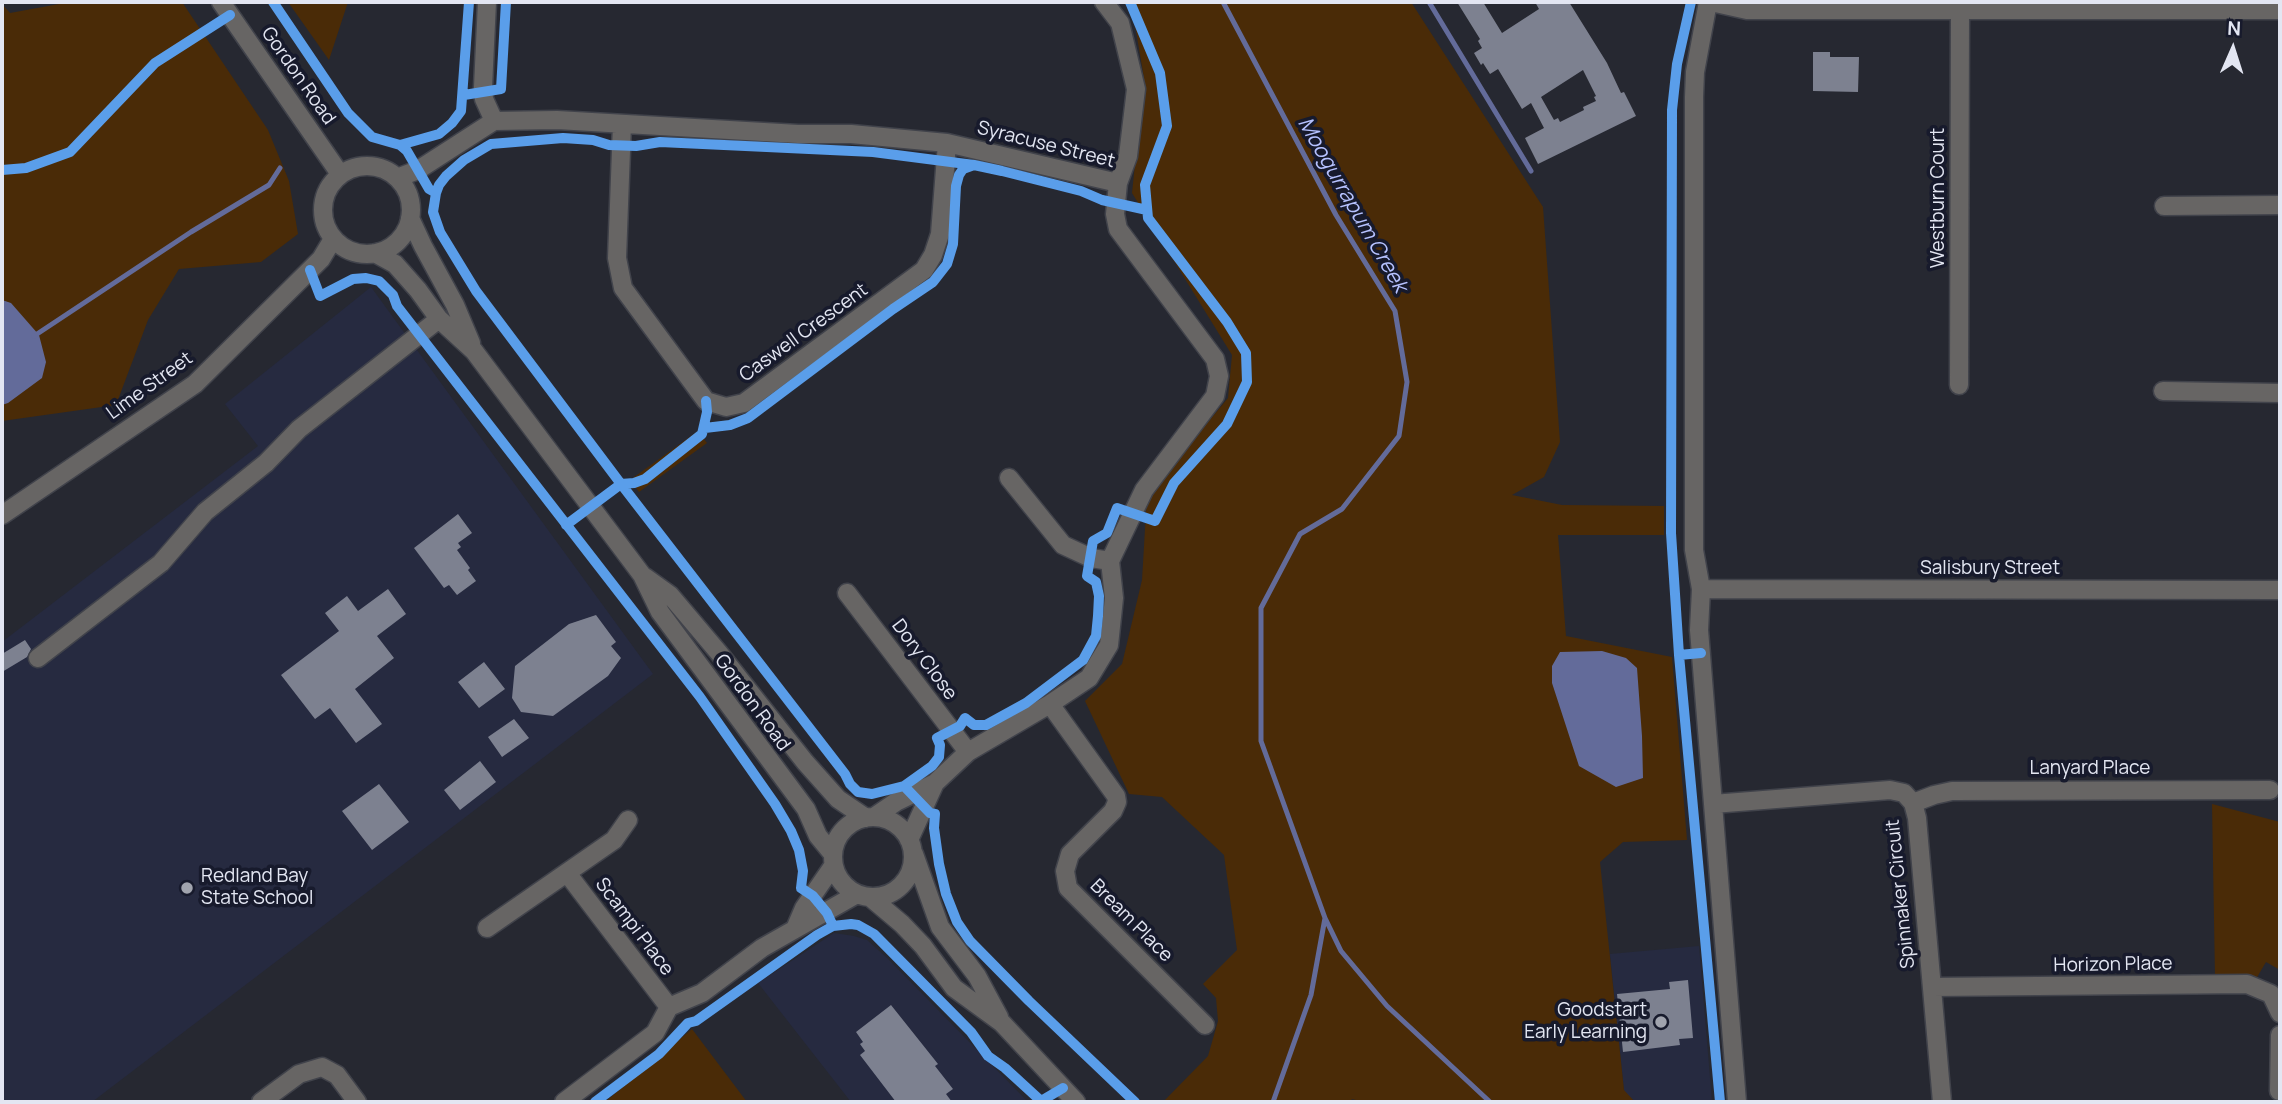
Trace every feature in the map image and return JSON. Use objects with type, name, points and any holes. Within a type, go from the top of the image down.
[{"type":"street","name":"Gordon Road","points":[[221,2],[340,174]]},
{"type":"street","points":[[333,239],[324,223],[323,205],[328,188],[340,174],[354,167],[369,166],[384,169],[397,178],[418,170],[494,121],[484,99],[482,86],[487,2]]},
{"type":"street","points":[[1104,2],[1120,23],[1136,89],[1128,156],[1118,183]]},
{"type":"street","points":[[1737,1102],[1699,630],[1701,589],[1694,550],[1694,97],[1695,72],[1710,2],[1747,10],[1960,11],[2060,6],[2280,10]]},
{"type":"street","name":"Westburn Court","points":[[1959,385],[1960,11]]},
{"type":"street","name":"Syracuse Street","points":[[494,121],[557,120],[798,134],[851,134],[947,143],[1118,183],[1115,214],[1118,229],[1215,359],[1219,376],[1215,396],[1144,490],[1110,561]]},
{"type":"street","name":"Caswell Crescent","points":[[622,124],[617,258],[623,288],[706,401],[726,407],[744,403],[924,270],[933,255],[940,234],[947,143]]},
{"type":"street","name":"Gordon Road","points":[[397,178],[409,196],[410,218],[455,305],[474,351]]},
{"type":"street","points":[[2164,205],[2280,205]]},
{"type":"street","points":[[375,253],[398,241],[410,218]]},
{"type":"street","name":"Gordon Road","points":[[333,239],[352,251],[375,253],[394,264],[418,290],[439,319],[474,351],[642,575],[660,612],[806,809],[833,860]]},
{"type":"street","name":"Lime Street","points":[[2,515],[195,384],[321,259],[333,239]]},
{"type":"street","points":[[38,658],[161,563],[205,512],[266,463],[299,429],[439,319]]},
{"type":"street","points":[[2163,391],[2280,393]]},
{"type":"street","points":[[795,929],[804,908],[833,860],[836,841],[843,830],[854,822],[870,817],[935,783],[968,752],[1089,678],[1109,645],[1114,597],[1110,561],[1091,558],[1063,545],[1009,478]]},
{"type":"street","name":"Gordon Road","points":[[642,575],[670,595],[838,799],[870,817]]},
{"type":"street","name":"Salisbury Street","points":[[1701,589],[2280,590]]},
{"type":"street","name":"Dory Close","points":[[847,593],[968,752]]},
{"type":"street","name":"Bream Place","points":[[1050,704],[1116,796],[1117,802],[1113,811],[1070,854],[1065,871],[1068,888],[1205,1025]]},
{"type":"street","points":[[564,1102],[655,1032],[669,1007],[702,993],[762,948],[795,929],[864,896],[883,896],[894,891],[910,872],[913,860],[910,844],[935,783]]},
{"type":"street","name":"Spinnaker Circuit","points":[[1713,804],[1891,790],[1904,793],[1913,803],[1917,818],[1942,1102]]},
{"type":"street","name":"Lanyard Place","points":[[1913,803],[1952,791],[2270,790]]},
{"type":"street","points":[[870,817],[895,824],[910,844],[940,927],[977,976],[1002,1023]]},
{"type":"street","name":"Scampi Place","points":[[487,928],[614,840],[628,820]]},
{"type":"street","points":[[833,860],[838,878],[846,888],[864,896],[909,931],[954,988],[1002,1023],[1076,1102]]},
{"type":"street","name":"Scampi Place","points":[[567,873],[669,1007]]},
{"type":"street","name":"Horizon Place","points":[[1931,988],[2247,984],[2271,994],[2280,1013]]},
{"type":"street","points":[[2279,1091],[2280,1035]]},
{"type":"street","points":[[261,1102],[299,1074],[322,1067],[337,1075],[357,1102]]},
{"type":"shaded area","points":[[70,2],[182,2],[268,130],[289,181],[298,234],[261,262],[179,269],[148,320],[116,405],[2,421],[2,4],[10,13]]},
{"type":"shaded area","points":[[288,2],[348,2],[329,60]]},
{"type":"shaded area","points":[[1131,2],[1411,2],[1543,207],[1560,442],[1544,477],[1512,495],[1562,505],[1664,506],[1664,535],[1558,535],[1566,636],[1672,657],[1687,840],[1623,842],[1600,862],[1624,1090],[1635,1102],[1363,1102],[1352,1099],[1350,1102],[1163,1102],[1208,1056],[1218,1021],[1216,998],[1203,984],[1237,950],[1224,855],[1162,797],[1129,794],[1085,701],[1122,664],[1142,580],[1147,495],[1228,398],[1232,355],[1132,193],[1144,78]]},
{"type":"shaded area","name":"Redland Bay State School","points":[[371,287],[653,674],[92,1102],[2,1102],[2,642],[258,446],[225,404]]},
{"type":"shaded area","points":[[698,431],[707,443],[639,492],[630,480]]},
{"type":"shaded area","points":[[2212,804],[2280,822],[2280,970],[2266,962],[2256,979],[2215,977]]},
{"type":"shaded area","points":[[834,933],[867,940],[1028,1102],[851,1102],[758,983]]},
{"type":"shaded area","name":"Goodstart Early Learning","points":[[1699,946],[1712,1102],[1635,1102],[1624,1091],[1610,954]]},
{"type":"shaded area","points":[[692,1029],[747,1102],[605,1102]]},
{"type":"water","points":[[2,300],[11,303],[39,335],[46,362],[42,378],[2,405]]},
{"type":"water","points":[[1602,651],[1626,658],[1637,668],[1643,778],[1616,787],[1579,766],[1552,683],[1552,666],[1560,652]]},
{"type":"building","points":[[1457,2],[1483,2],[1502,33],[1539,9],[1535,2],[1569,2],[1636,116],[1538,164],[1525,138],[1544,128],[1531,103],[1522,109],[1498,69],[1490,74],[1483,63],[1481,65],[1474,53],[1482,48],[1478,41],[1480,39]],"holes":[[[1583,70],[1596,101],[1583,107],[1584,110],[1560,122],[1558,118],[1554,120],[1541,97]]]},
{"type":"building","points":[[1813,52],[1830,52],[1830,57],[1859,57],[1858,92],[1813,91]]},
{"type":"building","points":[[458,514],[472,533],[458,543],[461,547],[457,550],[476,581],[457,595],[449,585],[444,588],[414,548]]},
{"type":"building","points":[[388,589],[406,614],[377,636],[394,658],[355,689],[382,724],[356,743],[330,708],[315,719],[281,675],[339,631],[325,613],[347,596],[358,611]]},
{"type":"building","points":[[596,615],[616,642],[611,646],[621,658],[608,676],[553,716],[521,712],[512,698],[515,666],[569,624]]},
{"type":"building","points":[[25,640],[31,649],[27,657],[2,672],[2,654]]},
{"type":"building","points":[[484,662],[505,689],[479,708],[458,682]]},
{"type":"building","points":[[514,719],[529,738],[502,757],[488,737]]},
{"type":"building","points":[[480,761],[496,782],[460,810],[444,790]]},
{"type":"building","points":[[379,784],[409,822],[372,850],[342,811]]},
{"type":"building","points":[[1688,980],[1693,1038],[1679,1039],[1680,1045],[1623,1052],[1617,994],[1670,989],[1669,982]]},
{"type":"building","points":[[891,1005],[938,1064],[935,1066],[953,1089],[946,1094],[952,1102],[896,1102],[860,1055],[865,1051],[856,1032]]},
{"type":"waterway","name":"Moogurrapum Creek","points":[[1223,2],[1336,215],[1395,311],[1407,382],[1399,436],[1342,509],[1300,534],[1261,608],[1261,741],[1325,918],[1341,951],[1387,1006],[1490,1102]]},
{"type":"waterway","points":[[1429,2],[1531,171]]},
{"type":"waterway","points":[[34,336],[191,232],[269,185],[280,168]]},
{"type":"waterway","name":"Moogurrapum Creek","points":[[1273,1102],[1311,995],[1325,918]]},
{"type":"cycle path","points":[[273,2],[348,113],[372,137],[400,145],[407,151],[429,189],[436,193],[433,212],[440,232],[476,291],[850,784],[858,792],[872,794],[904,786],[932,766],[939,757],[940,745],[937,738],[960,726],[965,718],[974,725],[986,725],[1026,703],[1083,660],[1096,636],[1098,616],[1099,596],[1096,582],[1087,576],[1093,541],[1107,533],[1117,508],[1155,521],[1174,483],[1227,424],[1247,382],[1246,353],[1227,322],[1148,218],[1145,185],[1167,126],[1160,73],[1130,2]]},
{"type":"cycle path","points":[[400,145],[439,134],[461,111],[469,2]]},
{"type":"cycle path","points":[[464,95],[501,89],[506,2]]},
{"type":"cycle path","points":[[1679,655],[1671,533],[1672,110],[1677,64],[1691,2]]},
{"type":"cycle path","points":[[2,170],[26,168],[70,152],[155,63],[230,15]]},
{"type":"cycle path","points":[[436,193],[446,176],[464,160],[491,144],[563,138],[593,140],[609,145],[636,146],[660,142],[873,152],[974,165]]},
{"type":"cycle path","points":[[705,428],[730,425],[748,418],[933,282],[947,264],[953,244],[956,186],[963,169],[974,165],[1002,171],[1147,210]]},
{"type":"cycle path","points":[[310,270],[320,296],[353,279],[366,278],[379,281],[393,295],[397,306],[700,697],[775,804],[799,850],[803,871],[801,888],[813,896],[827,913],[833,926]]},
{"type":"cycle path","points":[[566,525],[621,484],[645,479],[702,434],[707,412],[706,401]]},
{"type":"cycle path","points":[[1701,653],[1679,655],[1720,1102]]},
{"type":"cycle path","points":[[904,786],[930,813],[935,814],[934,828],[946,894],[957,922],[970,941],[1135,1102]]},
{"type":"cycle path","points":[[595,1102],[659,1054],[688,1023],[696,1021],[817,935],[833,926],[851,924],[874,934],[971,1032],[988,1056],[1041,1101],[1063,1088]]},
{"type":"place","name":"Redland Bay State School","points":[[187,888]]},
{"type":"place","name":"Goodstart Early Learning","points":[[1661,1022]]}]
